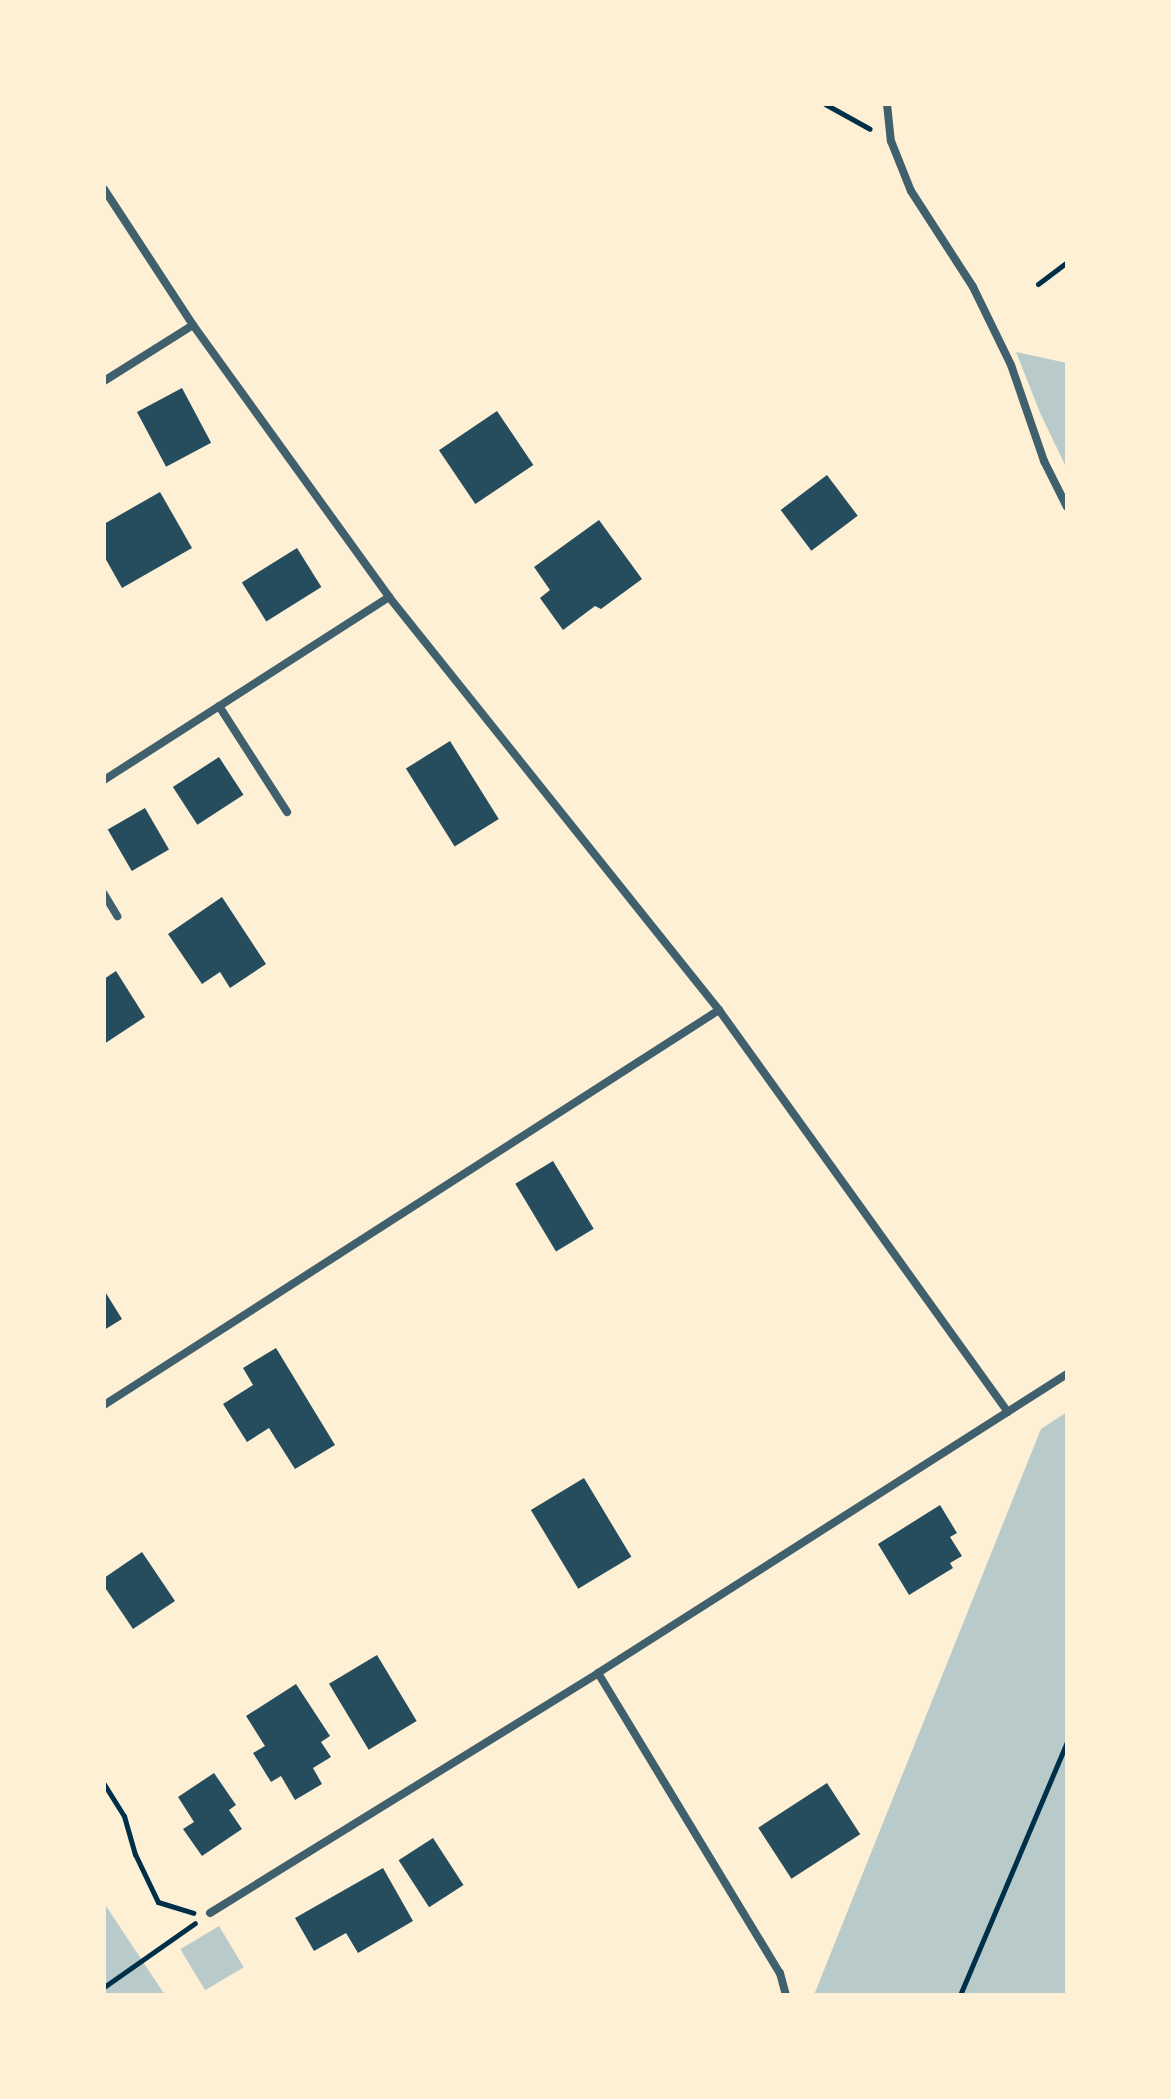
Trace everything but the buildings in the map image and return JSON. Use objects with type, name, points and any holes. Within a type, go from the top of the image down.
[{"type":"street","points":[[887,104],[891,141],[911,191],[973,287],[1011,365],[1044,461],[1067,507]]},
{"type":"street","points":[[104,189],[193,325],[389,597],[719,1010],[1008,1412]]},
{"type":"street","points":[[104,381],[193,325]]},
{"type":"street","points":[[104,780],[389,597]]},
{"type":"street","points":[[219,706],[287,812]]},
{"type":"street","points":[[104,894],[117,916]]},
{"type":"street","points":[[104,1405],[719,1010]]},
{"type":"street","points":[[210,1913],[598,1673],[1067,1374]]},
{"type":"street","points":[[598,1673],[780,1973],[786,1995]]},
{"type":"path","points":[[825,104],[891,141]]},
{"type":"path","points":[[1038,284],[1067,262]]},
{"type":"path","points":[[960,1995],[1067,1742]]},
{"type":"path","points":[[104,1784],[124,1816],[135,1854],[158,1902],[183,1913],[210,1913]]},
{"type":"path","points":[[104,1987],[210,1913]]},
{"type":"shaded area","points":[[1016,352],[1067,363],[1067,469],[1041,415]]},
{"type":"shaded area","points":[[1067,1412],[1067,1995],[814,1995],[1041,1429]]},
{"type":"shaded area","points":[[104,1903],[165,1995],[104,1995]]},
{"type":"shaded area","points":[[219,1926],[244,1967],[205,1990],[180,1949]]}]
